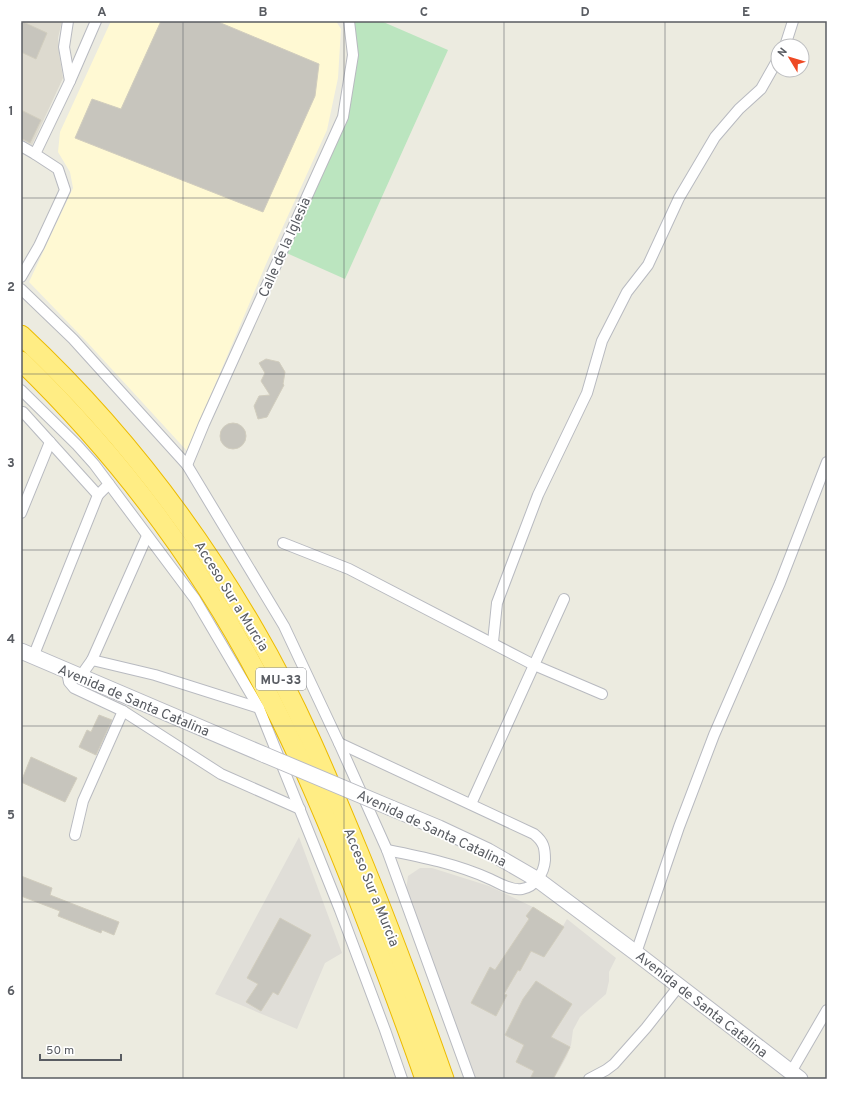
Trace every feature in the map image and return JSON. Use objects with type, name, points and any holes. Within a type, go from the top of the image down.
[{"type":"highway","name":"Acceso Sur a Murcia","points":[[21,335],[75,390],[146,471],[218,571],[256,633],[298,712],[333,789],[383,913],[444,1079]]},
{"type":"highway","name":"Acceso Sur a Murcia","points":[[21,361],[86,430],[152,510],[203,581],[261,680],[300,760],[341,857],[424,1079]]},
{"type":"main road","name":"Avenida de Santa Catalina","points":[[27,654],[439,828],[488,851],[538,880],[636,953],[795,1076]]},
{"type":"street","points":[[68,21],[64,48],[70,81]]},
{"type":"street","points":[[36,154],[96,21]]},
{"type":"street","name":"Calle de la Iglesia","points":[[187,465],[343,117],[353,55],[349,21]]},
{"type":"street","points":[[788,38],[793,21]]},
{"type":"street","points":[[493,642],[497,603],[538,495],[587,393],[602,341],[627,292],[648,265],[679,198],[715,137],[739,109],[761,89],[770,73]]},
{"type":"street","points":[[21,146],[58,169],[65,190],[39,246],[21,277]]},
{"type":"street","points":[[21,289],[73,339],[187,465],[284,626],[387,850],[470,1079]]},
{"type":"street","points":[[21,390],[77,445],[109,484],[195,599],[259,708],[340,910],[402,1079]]},
{"type":"street","points":[[23,412],[98,495]]},
{"type":"street","points":[[21,513],[50,442]]},
{"type":"street","points":[[64,457],[77,445]]},
{"type":"street","points":[[636,953],[681,820],[714,735],[780,583],[827,462]]},
{"type":"street","points":[[27,654],[98,495],[109,484]]},
{"type":"street","points":[[147,536],[92,660],[74,674],[69,682],[74,688],[123,711],[221,774],[300,809]]},
{"type":"street","points":[[284,543],[349,569],[493,642],[534,665],[602,694]]},
{"type":"street","points":[[471,804],[564,599]]},
{"type":"street","points":[[92,660],[155,675],[259,708]]},
{"type":"street","points":[[76,835],[83,801],[123,711]]},
{"type":"street","points":[[339,743],[520,826],[542,840],[545,853],[544,866],[538,880],[529,887],[520,889],[512,888],[485,876],[429,858],[387,850]]},
{"type":"street","points":[[588,1079],[614,1064],[646,1028],[679,986]]},
{"type":"street","points":[[795,1076],[827,1010]]},
{"type":"shaded area","points":[[21,21],[62,21],[58,38],[63,78],[32,145],[21,139]]},
{"type":"shaded area","points":[[111,21],[336,21],[341,29],[338,78],[327,130],[266,264],[187,451],[86,341],[29,282],[73,188],[70,172],[58,152],[60,132]]},
{"type":"shaded area","points":[[299,837],[342,953],[325,963],[297,1029],[215,994]]},
{"type":"shaded area","points":[[420,868],[432,868],[489,886],[533,907],[563,926],[567,919],[616,958],[609,972],[609,981],[606,994],[580,1017],[573,1030],[571,1045],[567,1056],[554,1079],[476,1079],[406,890],[408,876]]},
{"type":"green space","points":[[349,21],[381,21],[448,50],[345,279],[282,251],[343,117],[353,55]]},
{"type":"building","points":[[21,21],[47,33],[36,59],[21,52]]},
{"type":"building","points":[[161,21],[216,21],[319,64],[315,96],[263,212],[75,138],[92,99],[121,109]]},
{"type":"building","points":[[21,110],[41,120],[30,143],[21,138]]},
{"type":"building","points":[[266,359],[279,362],[285,372],[284,385],[267,417],[258,419],[254,406],[259,396],[270,395],[261,381],[265,373],[259,363]]},
{"type":"building","points":[[233,423],[242,427],[246,436],[242,445],[233,449],[224,445],[220,436],[224,427]]},
{"type":"building","points":[[99,715],[112,720],[96,755],[79,747],[87,730],[91,732]]},
{"type":"building","points":[[31,757],[77,778],[65,802],[21,782]]},
{"type":"building","points":[[21,876],[52,888],[50,895],[119,922],[114,935],[102,930],[101,933],[58,916],[60,911],[21,896]]},
{"type":"building","points":[[533,907],[564,927],[544,957],[531,951],[520,971],[518,970],[504,994],[507,995],[496,1016],[471,1003],[490,967],[495,970],[529,919],[526,916]]},
{"type":"building","points":[[280,918],[311,935],[278,995],[273,992],[261,1011],[246,1002],[258,984],[247,978]]},
{"type":"building","points":[[536,981],[572,1004],[551,1037],[570,1047],[553,1079],[530,1079],[534,1071],[516,1062],[524,1045],[505,1035],[523,999]]}]
